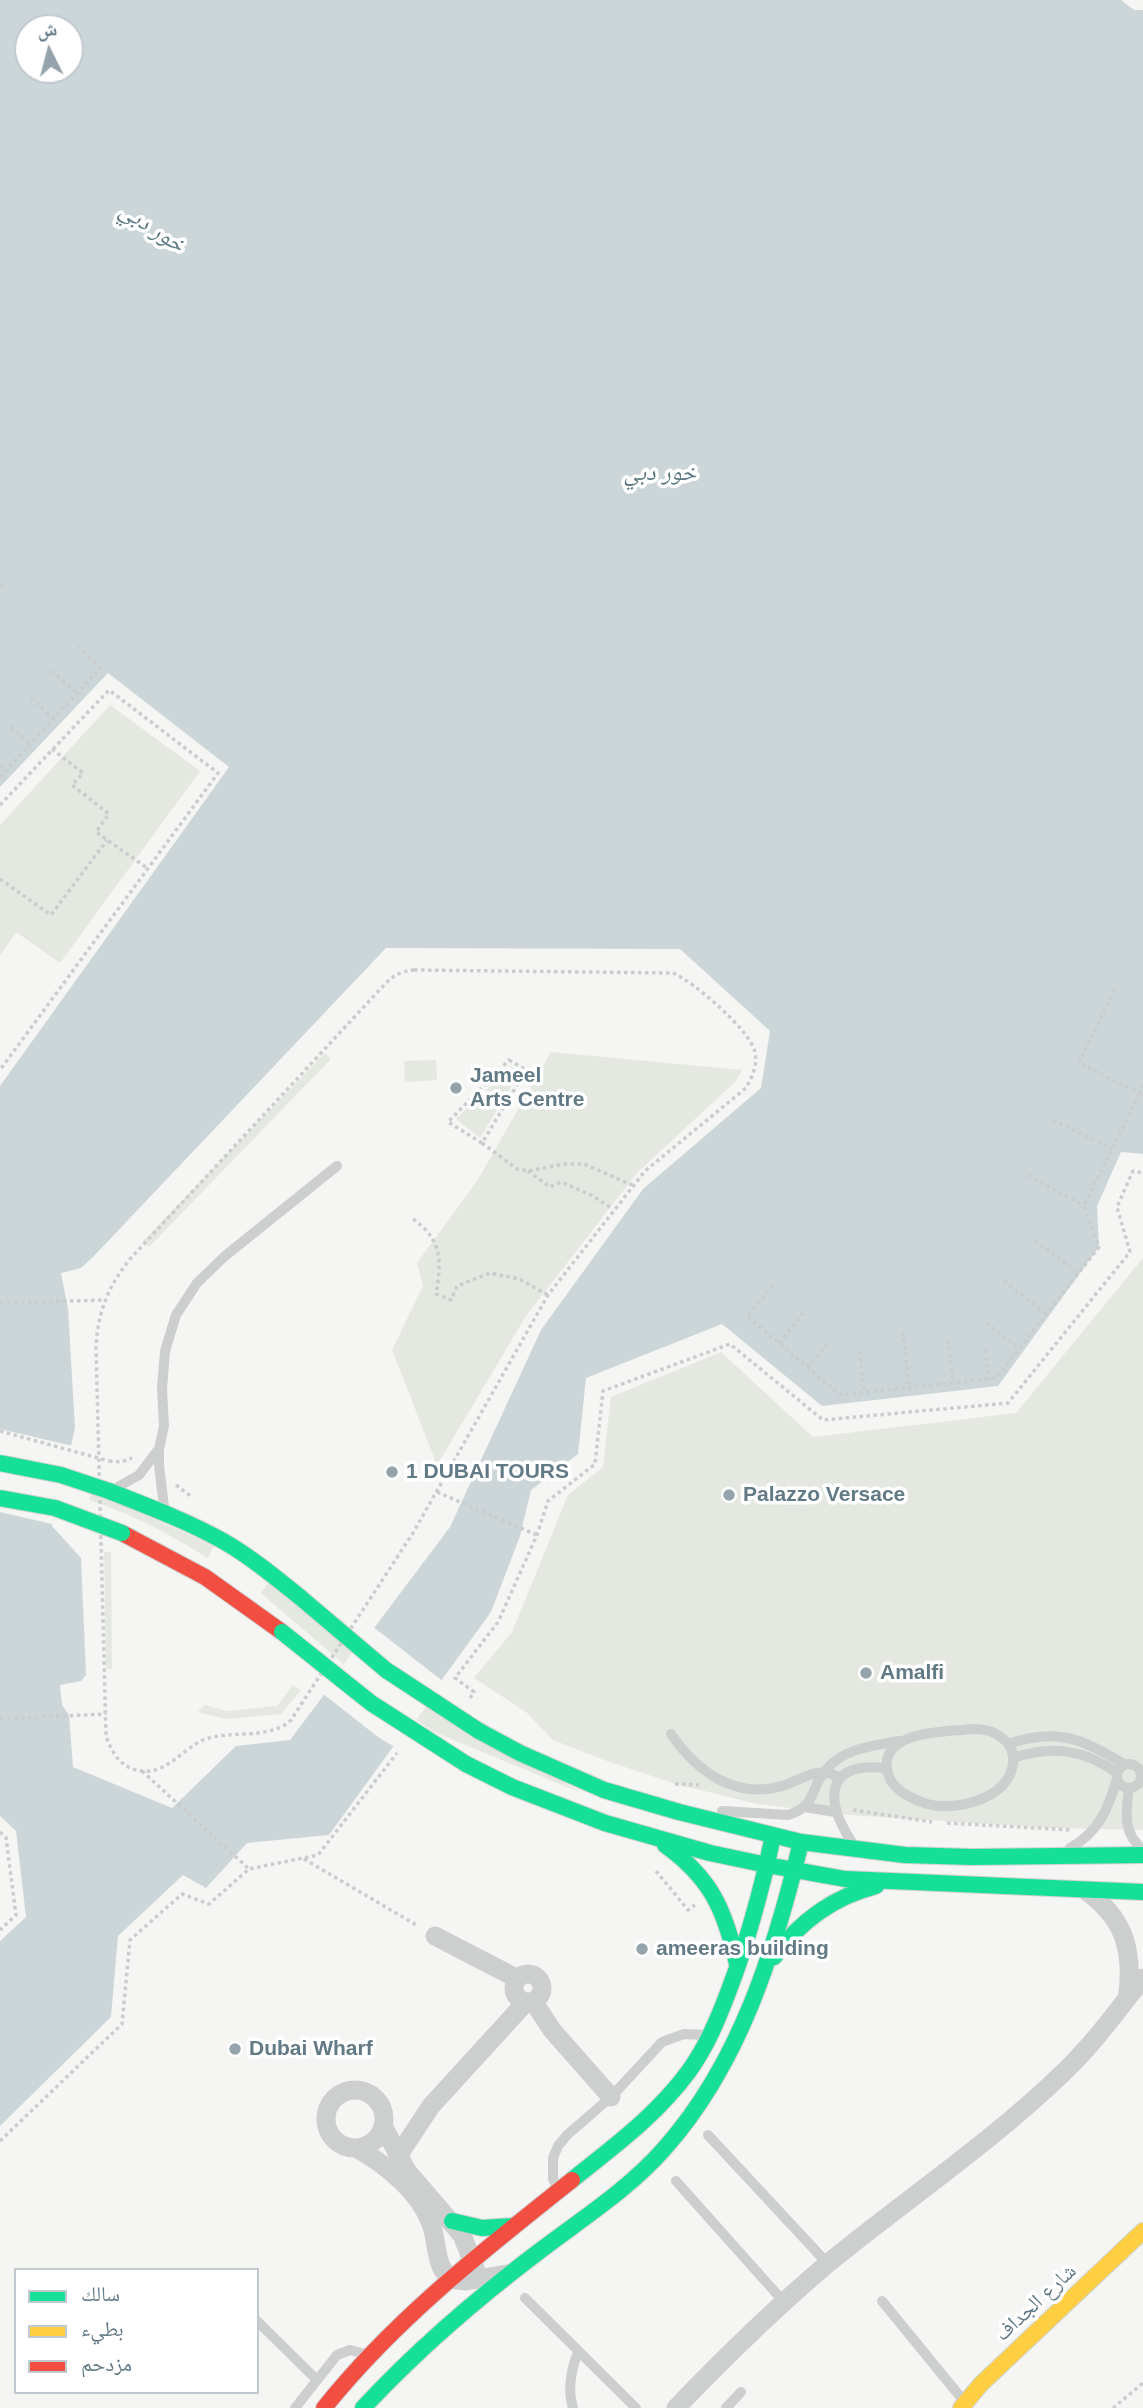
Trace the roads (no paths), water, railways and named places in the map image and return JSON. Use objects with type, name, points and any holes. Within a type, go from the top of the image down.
[{"type":"street","points":[[0,1463],[61,1475],[109,1490],[165,1513],[224,1542],[301,1598],[377,1664],[441,1708],[479,1731],[604,1790],[773,1836],[857,1850],[932,1856],[1050,1856],[1143,1852]]},
{"type":"street","points":[[0,1498],[55,1508],[122,1532],[206,1575],[245,1601],[369,1704],[416,1736],[466,1764],[558,1806],[654,1838],[767,1865],[845,1879],[1143,1892]]},
{"type":"street","points":[[324,2408],[369,2356],[450,2279],[618,2143],[651,2114],[680,2083],[704,2048],[737,1966],[773,1836]]},
{"type":"street","points":[[654,1838],[689,1861],[713,1892],[730,1928],[737,1966]]},
{"type":"street","points":[[363,2408],[404,2363],[465,2309],[635,2176],[664,2149],[712,2085],[762,1974],[775,1940],[801,1842]]},
{"type":"street","points":[[762,1974],[782,1945],[798,1929],[835,1901],[867,1888],[901,1881]]},
{"type":"street","points":[[1113,1891],[1143,1881]]},
{"type":"street","points":[[1085,1890],[1110,1911],[1126,1940],[1130,1972],[1128,1994]]},
{"type":"street","points":[[400,2169],[431,2106],[529,2002],[541,1993],[539,1981],[529,1975],[517,1979],[435,1937]]},
{"type":"street","points":[[685,2405],[784,2302],[1047,2088],[1090,2045],[1143,1978]]},
{"type":"street","points":[[529,2002],[611,2097]]},
{"type":"street","points":[[356,2148],[374,2141],[383,2126],[384,2115],[380,2104],[373,2096],[363,2091],[341,2094],[333,2101],[327,2111],[329,2132],[345,2147],[356,2148],[378,2161],[400,2169],[452,2221],[467,2243],[473,2259],[475,2280],[465,2309]]},
{"type":"street","points":[[383,2126],[400,2169],[426,2213],[435,2236],[440,2265],[450,2279],[475,2280],[510,2273]]},
{"type":"street","points":[[452,2221],[482,2228],[513,2226]]},
{"type":"street","name":"شارع الجداف","points":[[973,2405],[981,2384],[1143,2231]]},
{"type":"lane","points":[[165,1513],[159,1449],[164,1426],[162,1390],[165,1351],[176,1315],[197,1283],[225,1256],[337,1166]]},
{"type":"lane","points":[[109,1490],[139,1475],[159,1449]]},
{"type":"lane","points":[[671,1734],[693,1762],[738,1789],[771,1789],[824,1771],[847,1753],[861,1748],[925,1734],[985,1729],[998,1734],[1008,1744],[1013,1758],[1010,1773],[999,1787],[977,1800],[953,1807],[935,1806],[903,1793],[891,1781],[887,1768],[888,1757],[893,1747],[903,1740]]},
{"type":"lane","points":[[1008,1744],[1042,1735],[1060,1735],[1077,1739],[1124,1764],[1135,1765],[1142,1774],[1139,1784],[1129,1788],[1119,1783],[1117,1776],[1102,1762],[1068,1750],[1031,1752],[1013,1758]]},
{"type":"lane","points":[[1050,1856],[1066,1851],[1093,1831],[1103,1817],[1124,1764]]},
{"type":"lane","points":[[857,1850],[835,1812],[835,1786],[840,1778],[863,1768],[887,1768]]},
{"type":"lane","points":[[679,1812],[729,1811],[788,1815],[806,1807],[824,1771]]},
{"type":"lane","points":[[824,1771],[840,1778]]},
{"type":"lane","points":[[1129,1788],[1126,1828],[1143,1852]]},
{"type":"lane","points":[[806,1807],[835,1812]]},
{"type":"lane","points":[[558,2190],[552,2167],[558,2146],[611,2097],[652,2050],[662,2042],[684,2034],[710,2035]]},
{"type":"lane","points":[[708,2135],[828,2264]]},
{"type":"lane","points":[[676,2181],[784,2302]]},
{"type":"lane","points":[[525,2298],[636,2408]]},
{"type":"lane","points":[[883,2301],[973,2405]]},
{"type":"lane","points":[[259,2323],[316,2379]]},
{"type":"lane","points":[[295,2408],[316,2379],[343,2351],[358,2350],[369,2356]]},
{"type":"lane","points":[[573,2408],[569,2386],[578,2352]]},
{"type":"lane","points":[[726,2408],[741,2392]]},
{"type":"water","name":"خور دبي","points":[[0,0],[1121,0],[1134,10],[1143,10],[1143,1154],[1121,1152],[1097,1206],[1099,1247],[998,1386],[822,1406],[722,1324],[586,1378],[578,1454],[531,1490],[520,1536],[491,1612],[329,1835],[247,1843],[206,1888],[183,1875],[118,1936],[111,2017],[0,2126],[0,1941],[26,1917],[16,1831],[0,1816],[0,1086],[229,767],[108,673],[0,787]],"holes":[[[386,948],[680,949],[770,1031],[761,1088],[643,1189],[541,1330],[450,1527],[290,1740],[236,1746],[172,1808],[73,1767],[69,1715],[62,1705],[60,1685],[81,1681],[86,1675],[81,1558],[52,1526],[75,1428],[68,1309],[61,1273],[81,1268],[93,1257]]]},
{"type":"place","name":"Jameel Arts Centre","points":[[456,1088]]},
{"type":"place","name":"1 DUBAI TOURS","points":[[392,1472]]},
{"type":"place","name":"Palazzo Versace","points":[[729,1495]]},
{"type":"place","name":"Amalfi","points":[[866,1673]]},
{"type":"place","name":"ameeras building","points":[[642,1949]]},
{"type":"place","name":"Dubai Wharf","points":[[235,2049]]}]
